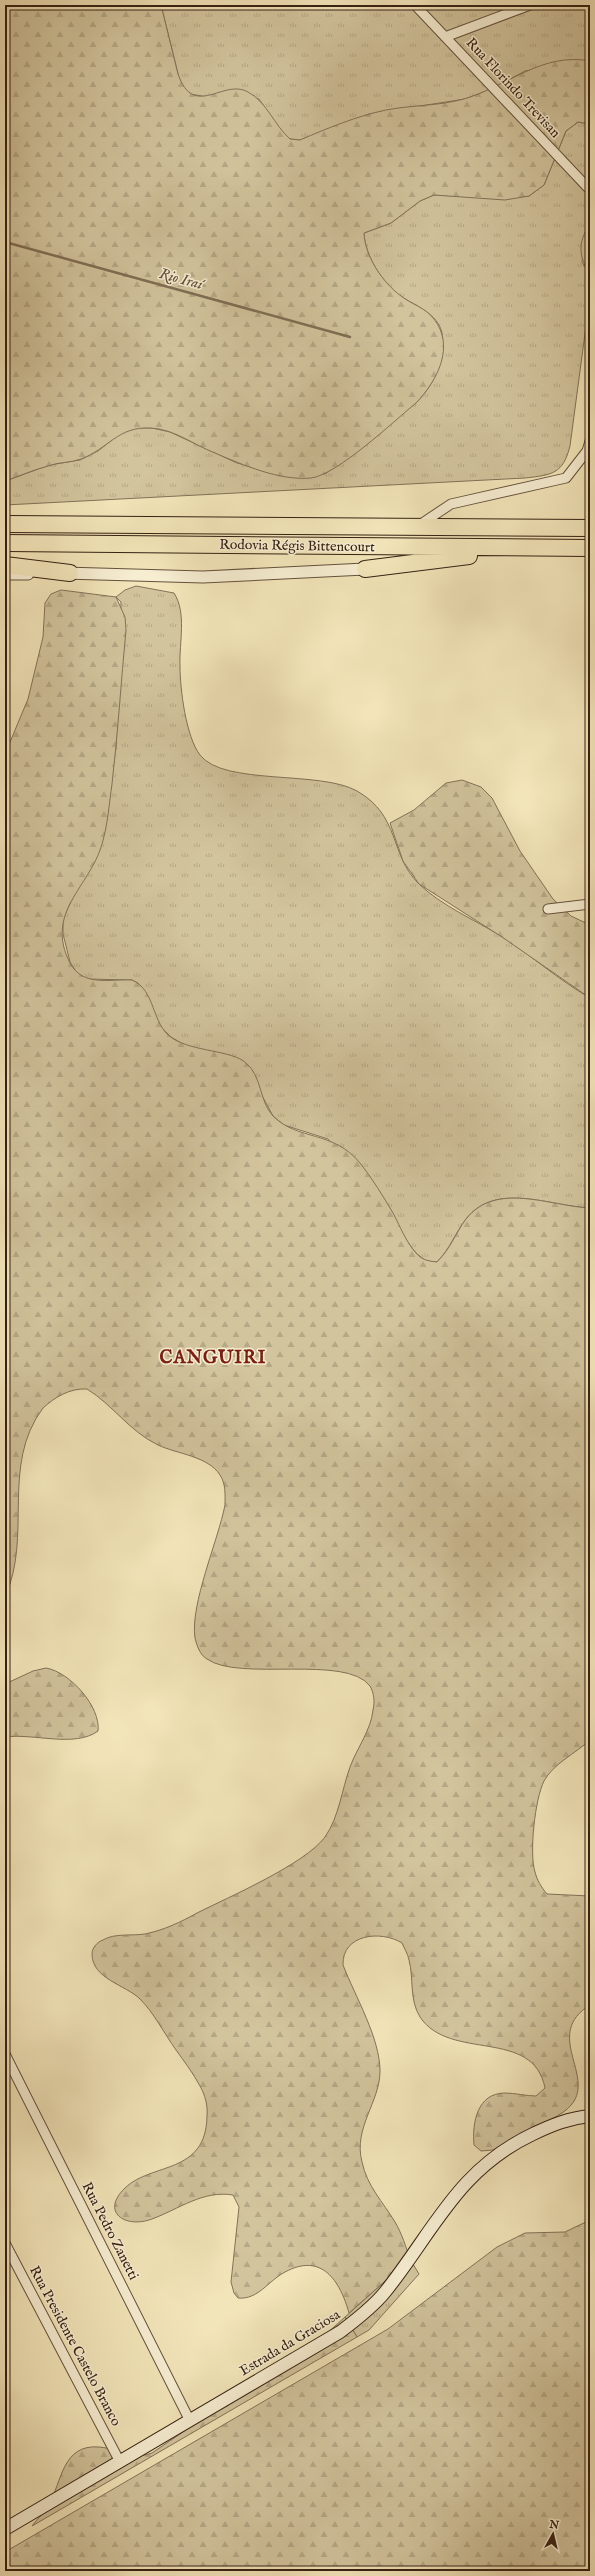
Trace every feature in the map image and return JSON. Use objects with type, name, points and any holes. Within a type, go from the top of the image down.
[{"type":"highway","name":"Rodovia Régis Bittencourt","points":[[5,524],[414,528],[590,528]]},
{"type":"highway","name":"Rodovia Régis Bittencourt","points":[[5,543],[590,548]]},
{"type":"highway","points":[[366,569],[513,548]]},
{"type":"highway","points":[[5,565],[70,573]]},
{"type":"main road","name":"Estrada da Graciosa","points":[[5,2529],[340,2332],[359,2317],[385,2292],[451,2199],[483,2166],[522,2139],[552,2125],[574,2117],[590,2116]]},
{"type":"street","name":"Rua Florindo Trevisan","points":[[415,5],[590,190]]},
{"type":"street","points":[[445,37],[530,5]]},
{"type":"street","points":[[414,528],[451,504],[566,478],[587,451],[590,441]]},
{"type":"street","points":[[5,574],[70,573],[203,577],[366,569]]},
{"type":"street","points":[[548,909],[590,904]]},
{"type":"street","name":"Rua Pedro Zanetti","points":[[5,2054],[190,2421]]},
{"type":"street","name":"Rua Presidente Castelo Branco","points":[[5,2242],[120,2462]]},
{"type":"green space","points":[[5,5],[161,5],[178,74],[185,87],[192,94],[201,96],[238,89],[248,92],[255,96],[290,139],[300,140],[353,119],[386,110],[445,103],[464,99],[541,66],[556,61],[573,60],[590,61],[590,124],[578,122],[566,131],[544,185],[529,196],[505,200],[434,195],[420,201],[391,223],[364,233],[365,242],[371,259],[381,276],[401,296],[423,309],[434,319],[440,329],[443,340],[443,351],[437,373],[424,394],[416,403],[365,446],[335,468],[322,475],[311,478],[274,475],[207,450],[168,431],[140,428],[121,434],[99,450],[81,459],[37,469],[5,481]]},
{"type":"green space","points":[[161,5],[590,5],[590,61],[525,71],[492,89],[465,99],[369,114],[300,140],[290,139],[280,130],[259,99],[233,90],[208,97],[190,94],[181,85]]},
{"type":"green space","points":[[578,122],[590,124],[590,224],[586,230],[582,262],[590,275],[590,296],[570,446],[560,468],[542,476],[525,478],[5,505],[5,481],[49,465],[80,460],[98,451],[122,432],[134,428],[152,428],[170,432],[237,463],[271,472],[325,474],[416,403],[426,392],[438,368],[443,338],[440,326],[426,311],[402,297],[381,277],[371,260],[365,242],[364,233],[391,223],[420,201],[434,195],[529,196],[544,185],[566,131]]},
{"type":"green space","points":[[590,224],[590,275],[582,256],[581,244]]},
{"type":"green space","points":[[136,586],[174,593],[178,601],[182,628],[180,657],[181,687],[191,737],[200,755],[212,765],[229,771],[320,781],[341,785],[357,791],[371,801],[381,812],[410,873],[428,892],[448,906],[501,936],[567,984],[590,998],[590,1208],[524,1198],[508,1198],[492,1201],[478,1208],[466,1219],[437,1262],[426,1261],[416,1253],[328,1139],[284,1125],[273,1116],[260,1092],[200,1050],[186,1046],[171,1037],[161,1027],[138,983],[132,980],[86,979],[77,973],[70,962],[63,934],[63,919],[75,892],[116,749],[121,602],[116,597],[125,590]]},
{"type":"green space","points":[[61,590],[116,597],[125,617],[126,630],[114,765],[106,829],[96,859],[72,900],[62,929],[63,945],[75,971],[89,979],[106,981],[132,980],[140,985],[145,991],[150,999],[160,1024],[165,1032],[172,1038],[190,1046],[240,1059],[246,1063],[255,1075],[268,1110],[273,1116],[283,1124],[293,1129],[339,1145],[360,1163],[393,1213],[409,1244],[423,1259],[437,1262],[446,1251],[466,1219],[478,1208],[492,1201],[508,1198],[524,1198],[590,1208],[590,1740],[553,1769],[544,1781],[538,1800],[533,1840],[533,1863],[536,1875],[547,1894],[590,1896],[590,2005],[577,2016],[571,2029],[570,2041],[578,2080],[577,2093],[568,2109],[557,2116],[524,2132],[493,2150],[481,2151],[474,2145],[474,2128],[478,2111],[482,2104],[488,2098],[496,2094],[509,2093],[536,2096],[545,2088],[537,2069],[525,2058],[508,2051],[450,2038],[433,2030],[420,2017],[414,2003],[409,1960],[402,1943],[393,1939],[374,1936],[356,1941],[349,1947],[344,1955],[343,1965],[366,2017],[376,2045],[380,2071],[376,2094],[361,2138],[360,2150],[362,2162],[364,2171],[371,2186],[404,2240],[410,2259],[349,2313],[335,2281],[328,2273],[309,2265],[285,2272],[257,2293],[245,2298],[238,2298],[234,2293],[231,2282],[239,2207],[233,2195],[211,2195],[191,2201],[162,2215],[142,2222],[125,2220],[115,2211],[115,2204],[118,2197],[125,2188],[136,2180],[188,2158],[198,2148],[204,2135],[207,2104],[202,2089],[150,2010],[134,1994],[103,1976],[93,1963],[92,1954],[94,1947],[97,1944],[112,1936],[145,1934],[179,1923],[284,1869],[315,1847],[325,1837],[334,1821],[350,1767],[370,1725],[374,1704],[370,1686],[357,1677],[339,1672],[316,1669],[243,1668],[222,1665],[207,1659],[202,1655],[195,1638],[195,1624],[200,1590],[225,1505],[225,1490],[222,1478],[215,1469],[208,1464],[192,1456],[158,1445],[138,1433],[96,1395],[87,1389],[75,1390],[63,1394],[53,1400],[43,1408],[30,1430],[23,1453],[19,1477],[17,1549],[13,1573],[5,1597],[5,754],[28,699],[43,637],[45,603],[51,594]]},
{"type":"green space","points":[[462,780],[481,787],[492,798],[520,851],[553,899],[571,916],[590,925],[590,998],[502,937],[419,884],[403,861],[390,823],[414,810],[446,783]]},
{"type":"green space","points":[[46,1668],[65,1676],[82,1692],[95,1712],[98,1722],[98,1731],[89,1736],[78,1739],[53,1739],[16,1736],[5,1737],[5,1684],[33,1671]]},
{"type":"green space","points":[[590,2220],[590,2571],[5,2571],[5,2552],[388,2329],[497,2247],[525,2233],[565,2232]]},
{"type":"green space","points":[[410,2259],[419,2274],[369,2330],[357,2337],[345,2317]]},
{"type":"green space","points":[[345,2317],[357,2337],[32,2526],[47,2507],[65,2466],[70,2458],[77,2452],[87,2448],[99,2447],[107,2448],[130,2456],[152,2453],[324,2336]]},
{"type":"waterway","name":"Rio Iraí","points":[[5,242],[350,337]]},
{"type":"district","name":"CANGUIRI","points":[[213,1358]]}]
